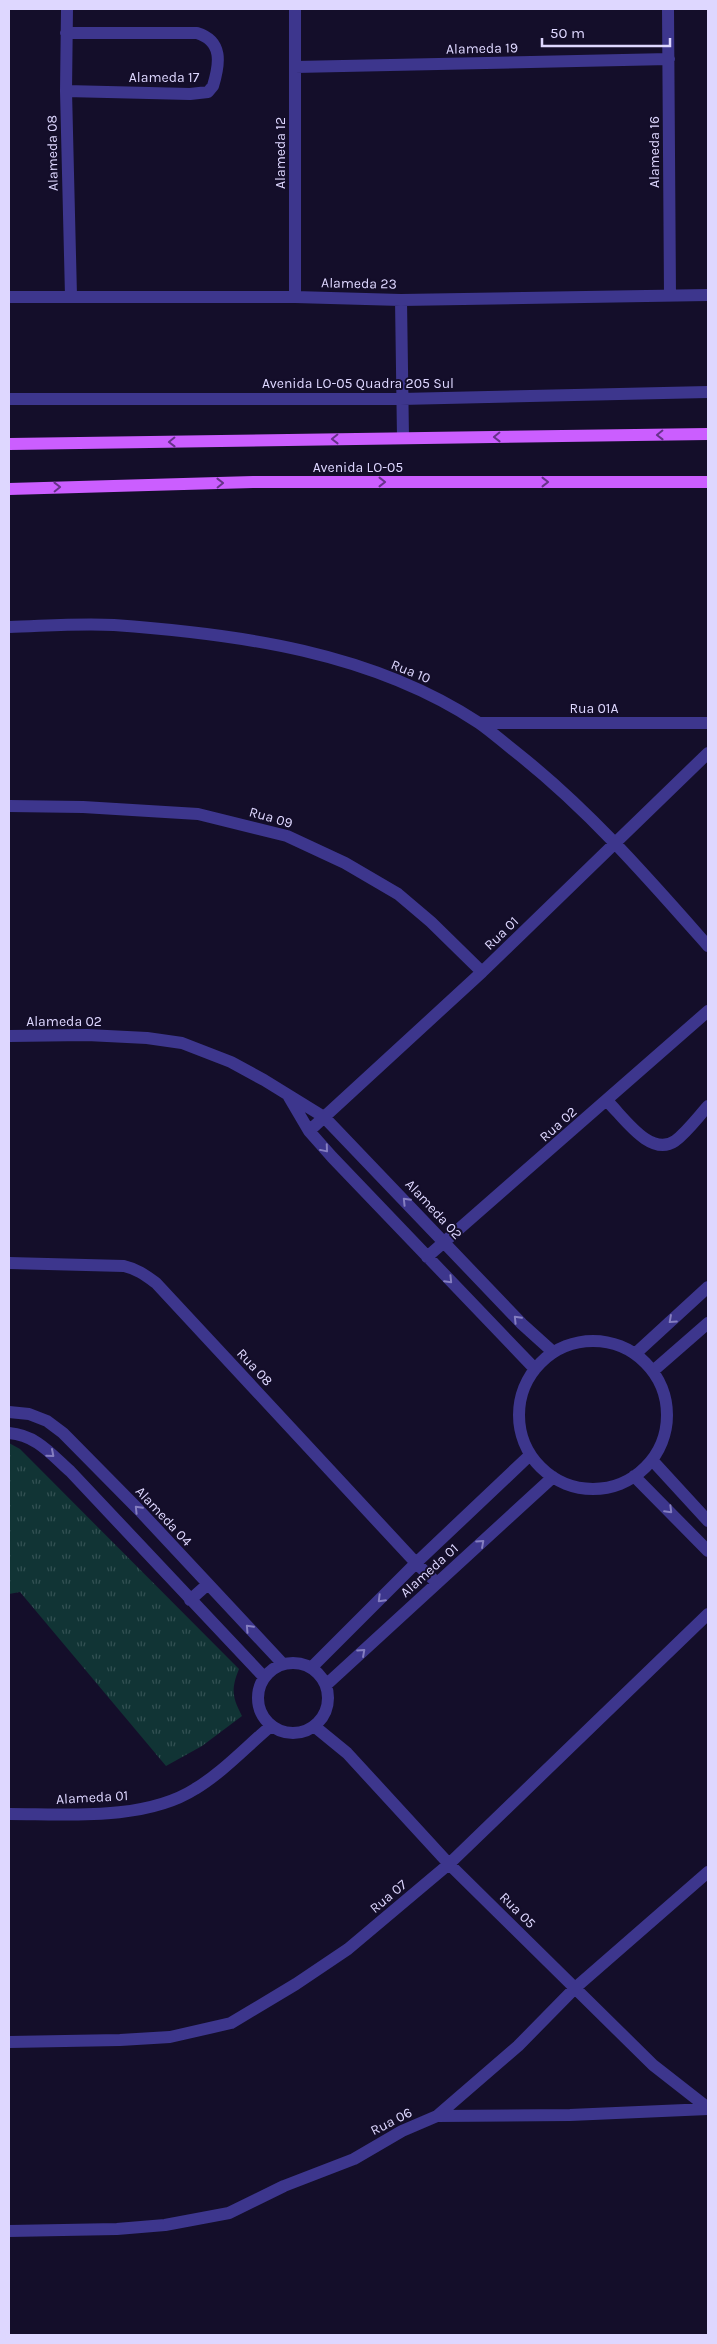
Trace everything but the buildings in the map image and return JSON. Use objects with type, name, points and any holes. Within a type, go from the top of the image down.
[{"type":"main road","name":"Avenida LO-05","points":[[9,444],[708,434]]},
{"type":"main road","name":"Avenida LO-05","points":[[9,489],[262,482],[708,482]]},
{"type":"street","name":"Alameda 08","points":[[67,9],[66,91],[71,296]]},
{"type":"street","name":"Alameda 12","points":[[294,297],[295,9]]},
{"type":"street","name":"Alameda 16","points":[[668,9],[670,296]]},
{"type":"street","name":"Alameda 17","points":[[66,33],[197,33],[211,38],[217,50],[213,86],[204,93],[66,91]]},
{"type":"street","name":"Alameda 19","points":[[295,67],[669,59]]},
{"type":"street","name":"Alameda 23","points":[[9,297],[294,297],[401,300],[708,295]]},
{"type":"street","points":[[401,300],[403,438]]},
{"type":"street","name":"Avenida LO-05 Quadra 205 Sul","points":[[9,398],[401,399],[708,392]]},
{"type":"street","name":"Rua 10","points":[[9,627],[113,625],[244,639],[324,655],[440,700],[480,723],[552,781],[616,843],[708,946]]},
{"type":"street","name":"Rua 01A","points":[[480,723],[708,723]]},
{"type":"street","name":"Rua 01","points":[[309,1131],[482,972],[708,753]]},
{"type":"street","name":"Rua 09","points":[[9,806],[188,813],[287,836],[345,863],[398,894],[431,922],[482,972]]},
{"type":"street","name":"Rua 02","points":[[427,1258],[708,1010]]},
{"type":"street","name":"Alameda 02","points":[[9,1036],[137,1037],[182,1043],[231,1062],[324,1117],[522,1324],[553,1352]]},
{"type":"street","name":"Alameda 02","points":[[287,1095],[309,1131],[427,1258],[535,1369]]},
{"type":"street","points":[[607,1101],[644,1138],[655,1145],[662,1146],[675,1141],[708,1106]]},
{"type":"street","name":"Rua 08","points":[[9,1263],[124,1266],[136,1268],[143,1273],[203,1333],[416,1563],[437,1583]]},
{"type":"street","points":[[635,1354],[708,1288]]},
{"type":"street","points":[[653,1371],[708,1323]]},
{"type":"street","points":[[590,1341],[614,1343],[635,1354],[653,1371],[664,1392],[667,1416],[663,1439],[652,1460],[634,1476],[615,1485],[594,1489],[572,1486],[553,1477],[529,1456],[519,1419],[521,1396],[535,1369],[553,1352],[567,1346],[590,1341]]},
{"type":"street","name":"Alameda 04","points":[[9,1412],[29,1414],[47,1421],[63,1434],[189,1564],[282,1664]]},
{"type":"street","points":[[9,1433],[24,1434],[37,1442],[70,1471],[264,1677]]},
{"type":"street","name":"Alameda 01","points":[[311,1668],[416,1563],[529,1456]]},
{"type":"street","points":[[652,1460],[708,1521]]},
{"type":"street","points":[[634,1476],[708,1551]]},
{"type":"street","name":"Alameda 01","points":[[326,1685],[553,1477]]},
{"type":"street","points":[[172,1581],[189,1564]]},
{"type":"street","points":[[190,1600],[208,1584]]},
{"type":"street","name":"Rua 07","points":[[9,2042],[170,2037],[231,2023],[348,1949],[449,1864],[708,1614]]},
{"type":"street","points":[[282,1664],[302,1664],[311,1668],[326,1685],[327,1707],[322,1718],[314,1726],[304,1731],[293,1733],[281,1731],[271,1726],[264,1718],[258,1702],[259,1686],[264,1677],[282,1664]]},
{"type":"street","name":"Alameda 01","points":[[9,1814],[107,1814],[157,1806],[195,1790],[271,1726]]},
{"type":"street","name":"Rua 05","points":[[314,1726],[347,1753],[449,1864],[653,2065],[708,2109]]},
{"type":"street","name":"Rua 06","points":[[9,2231],[146,2227],[229,2213],[284,2186],[354,2159],[402,2131],[437,2116],[518,2046],[575,1988],[708,1872]]},
{"type":"street","points":[[437,2116],[570,2115],[708,2109]]},
{"type":"green space","points":[[9,1443],[20,1449],[239,1669],[234,1693],[242,1716],[202,1746],[166,1766],[20,1592],[9,1594]]}]
